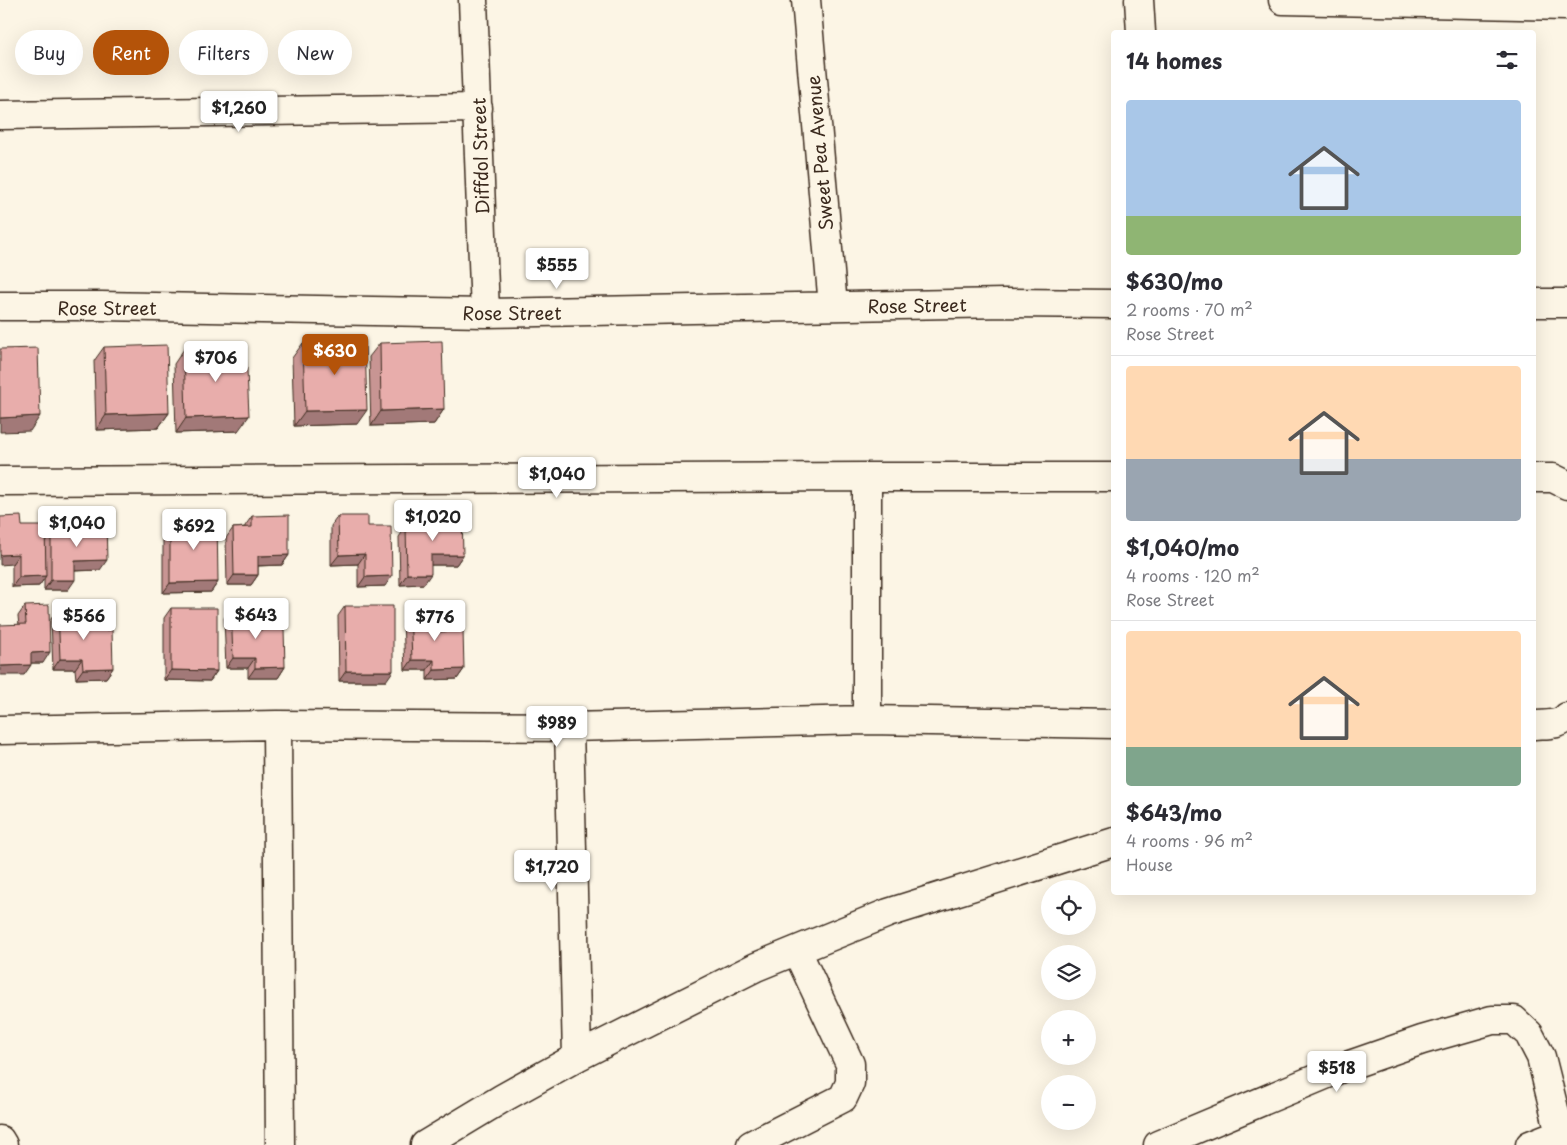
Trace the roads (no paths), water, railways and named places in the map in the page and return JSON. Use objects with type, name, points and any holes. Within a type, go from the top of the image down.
[{"type":"street","name":"Diffdol Street","points":[[473,0],[486,313]]},
{"type":"street","name":"Sweet Pea Avenue","points":[[806,0],[834,306]]},
{"type":"street","points":[[1139,0],[1141,30]]},
{"type":"street","points":[[1283,0],[1567,6]]},
{"type":"street","points":[[0,115],[478,108]]},
{"type":"street","name":"Rose Street","points":[[0,306],[486,313],[1005,303],[1111,304]]},
{"type":"street","points":[[1536,304],[1567,303]]},
{"type":"street","points":[[867,477],[867,720]]},
{"type":"street","points":[[0,481],[1111,477]]},
{"type":"street","points":[[1536,478],[1553,478],[1567,485]]},
{"type":"street","points":[[1536,725],[1554,724],[1565,720],[1567,717]]},
{"type":"street","points":[[0,730],[277,725],[569,726],[867,720],[1111,724]]},
{"type":"street","points":[[277,725],[280,1145]]},
{"type":"street","points":[[569,726],[577,1057]]},
{"type":"street","points":[[425,1145],[503,1098],[577,1057],[756,967],[888,913],[1111,843]]},
{"type":"street","points":[[751,1145],[844,1098],[850,1084],[850,1064],[797,951]]},
{"type":"street","points":[[1158,1145],[1344,1067],[1422,1040],[1492,1020],[1514,1020],[1530,1034],[1541,1057],[1560,1139],[1530,1145]]},
{"type":"street","points":[[0,1140],[3,1145]]}]
